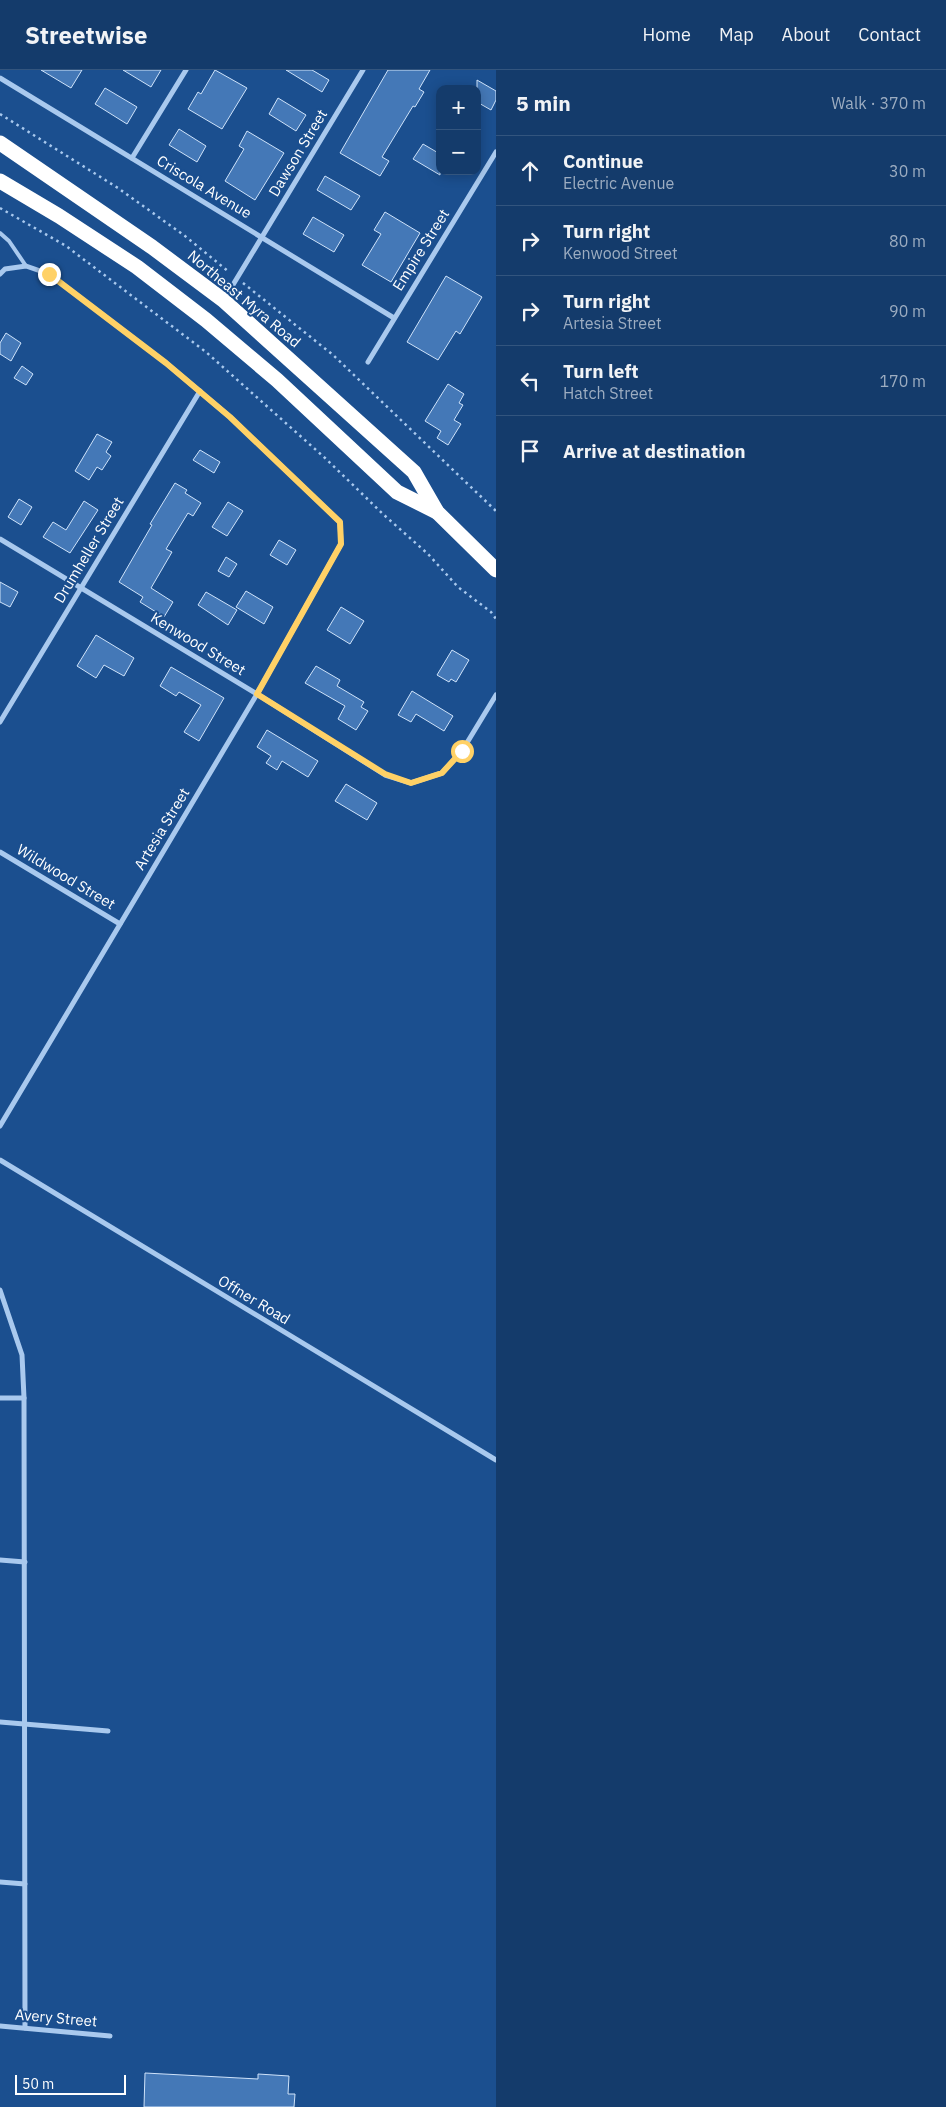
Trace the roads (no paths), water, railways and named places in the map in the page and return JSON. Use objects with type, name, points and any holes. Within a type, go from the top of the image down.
[{"type":"highway","name":"Northeast Myra Road","points":[[0,143],[152,247],[223,300],[414,472],[437,512],[496,570]]},
{"type":"highway","name":"Northeast Myra Road","points":[[0,182],[59,216],[137,267],[206,320],[277,380],[397,492],[437,512]]},
{"type":"street","points":[[132,158],[186,70]]},
{"type":"street","name":"Dawson Street","points":[[223,300],[363,70]]},
{"type":"street","name":"Criscola Avenue","points":[[0,78],[394,318]]},
{"type":"street","name":"Empire Street","points":[[368,362],[496,152]]},
{"type":"street","points":[[0,274],[5,268],[26,266],[49,274],[166,363],[200,392]]},
{"type":"street","name":"Artesia Street","points":[[0,1126],[257,694],[341,544],[340,522],[230,417],[200,392]]},
{"type":"street","name":"Drumheller Street","points":[[0,722],[200,392]]},
{"type":"street","name":"Kenwood Street","points":[[0,539],[257,694],[385,774],[411,783],[442,773],[462,751],[496,695]]},
{"type":"street","name":"Wildwood Street","points":[[0,852],[120,924]]},
{"type":"street","name":"Offner Road","points":[[0,1160],[496,1460]]},
{"type":"street","points":[[0,1290],[22,1355],[24,1398],[25,2028]]},
{"type":"street","points":[[0,1398],[24,1398]]},
{"type":"street","points":[[0,1560],[25,1562]]},
{"type":"street","points":[[0,1722],[108,1731]]},
{"type":"street","points":[[0,1882],[25,1884]]},
{"type":"street","name":"Avery Street","points":[[0,2026],[110,2036]]},
{"type":"lane","points":[[0,233],[9,241],[26,266]]}]
